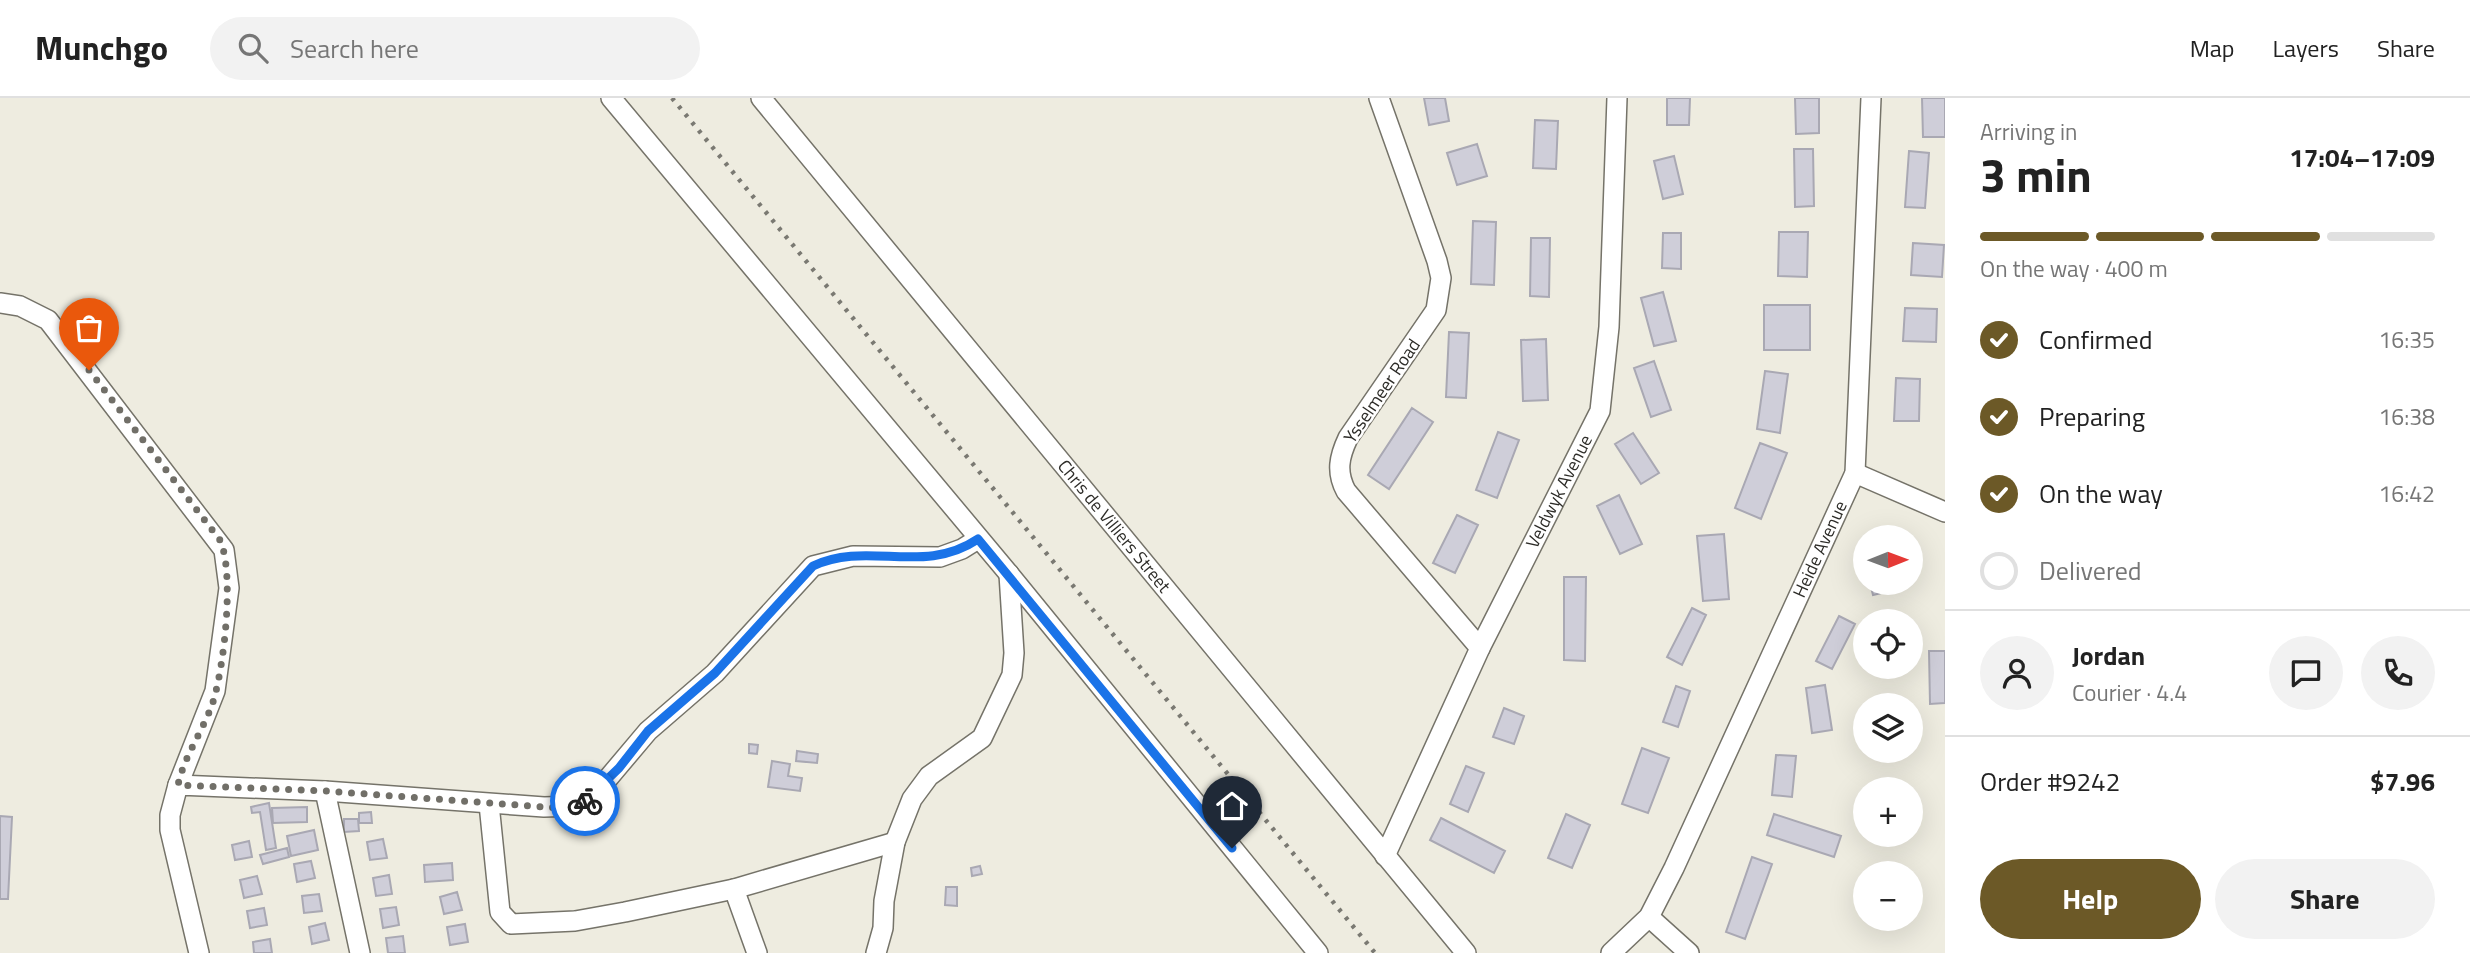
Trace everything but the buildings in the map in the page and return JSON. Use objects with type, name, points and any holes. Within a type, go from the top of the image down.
[{"type":"street","points":[[611,98],[1009,574],[1318,953]]},
{"type":"street","name":"Chris de Villiers Street","points":[[761,98],[1466,953]]},
{"type":"street","name":"Ysselmeer Road","points":[[1379,98],[1437,261],[1440,295],[1436,310],[1348,439],[1342,452],[1339,473],[1346,491],[1480,648]]},
{"type":"street","name":"Veldwyk Avenue","points":[[1385,856],[1480,648],[1600,411],[1609,327],[1617,98]]},
{"type":"street","name":"Heide Avenue","points":[[1611,953],[1649,917],[1855,473],[1871,98]]},
{"type":"street","points":[[0,303],[19,306],[48,320],[224,550],[229,588],[215,691],[178,785],[170,816],[170,830],[199,953]]},
{"type":"street","points":[[1855,473],[1945,512]]},
{"type":"street","points":[[178,785],[325,791],[564,808],[584,803],[619,768],[648,731],[715,673],[813,566],[824,561],[853,556],[940,556],[962,549],[978,539]]},
{"type":"street","points":[[876,953],[883,928],[884,901],[895,842],[912,799],[929,776],[982,738],[1012,675],[1014,653],[1009,574]]},
{"type":"street","points":[[325,791],[360,953]]},
{"type":"street","points":[[489,804],[500,912],[511,924],[575,921],[734,889],[895,842]]},
{"type":"street","points":[[734,889],[757,953]]},
{"type":"street","points":[[1649,917],[1689,953]]},
{"type":"railway","points":[[672,98],[1375,953]]},
{"type":"way so far","points":[[89,370],[220,540],[227,558],[229,588],[212,705],[178,785],[325,791],[564,808],[585,801]]},
{"type":"route","points":[[585,801],[619,768],[659,720],[715,673],[805,571],[824,561],[853,556],[925,558],[951,554],[978,539],[1232,848]]}]
